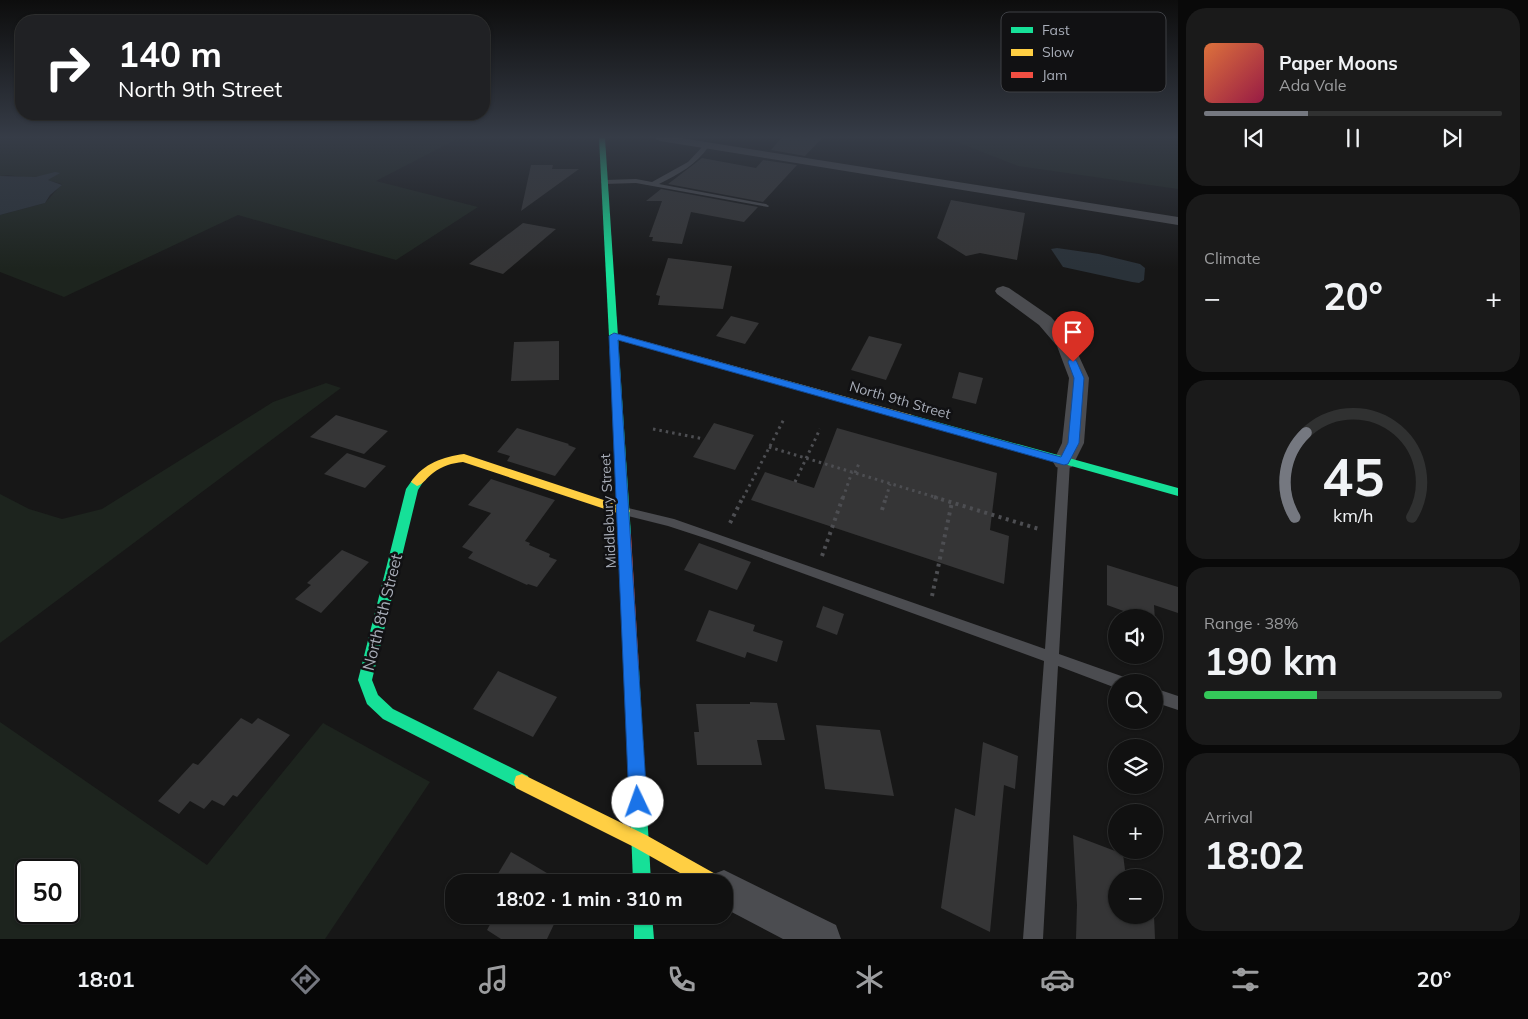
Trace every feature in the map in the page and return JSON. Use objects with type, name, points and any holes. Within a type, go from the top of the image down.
[{"type":"main road","name":"Middlebury Street","points":[[604,182],[624,510],[642,874]]},
{"type":"main road","name":"North 9th Street","points":[[614,336],[1178,492]]},
{"type":"main road","name":"North 8th Street","points":[[624,510],[464,458],[443,459],[429,466],[412,490],[365,680],[372,699],[388,714],[640,841],[699,874]]},
{"type":"main road","points":[[643,924],[644,939]]},
{"type":"street","points":[[931,182],[1178,221]]},
{"type":"street","points":[[1003,291],[1044,321],[1066,346],[1079,378],[1073,443],[1064,462]]},
{"type":"street","points":[[733,893],[822,939]]},
{"type":"lane","points":[[604,182],[610,182]]},
{"type":"lane","points":[[641,182],[766,206]]},
{"type":"lane","points":[[653,184],[658,182]]},
{"type":"lane","points":[[1033,939],[1053,659],[1064,462]]},
{"type":"lane","points":[[624,510],[670,522],[721,539],[1108,678]]},
{"type":"lane","points":[[1163,698],[1178,703]]},
{"type":"path","points":[[721,539],[784,418]]},
{"type":"path","points":[[795,482],[820,429]]},
{"type":"path","points":[[653,430],[704,439]]},
{"type":"path","points":[[769,447],[1061,535]]},
{"type":"path","points":[[816,573],[854,473],[860,462]]},
{"type":"path","points":[[882,510],[890,484]]},
{"type":"path","points":[[928,613],[952,502]]},
{"type":"shaded area","points":[[0,182],[53,182],[62,185],[50,195],[45,203],[0,215]]},
{"type":"shaded area","points":[[54,182],[379,182],[478,207],[396,260],[238,215],[64,297],[0,272],[0,215],[45,203],[62,184]]},
{"type":"shaded area","points":[[1128,182],[1178,182],[1178,189]]},
{"type":"shaded area","points":[[1057,248],[1099,254],[1140,264],[1145,268],[1144,280],[1139,283],[1132,282],[1063,267],[1051,249]]},
{"type":"shaded area","points":[[326,383],[341,388],[0,643],[0,494],[29,509],[62,519],[102,509],[273,402]]},
{"type":"shaded area","points":[[0,722],[207,865],[323,723],[430,782],[325,939],[0,939]]},
{"type":"building","points":[[527,182],[561,182],[521,211]]},
{"type":"building","points":[[671,182],[782,182],[763,202],[668,184]]},
{"type":"building","points":[[661,189],[758,207],[744,222],[691,212],[682,244],[652,241],[653,237],[649,237],[662,201],[646,201]]},
{"type":"building","points":[[951,200],[1025,213],[1017,260],[980,253],[966,256],[937,238]]},
{"type":"building","points":[[523,223],[556,229],[503,274],[469,264]]},
{"type":"building","points":[[668,258],[732,266],[723,309],[658,305],[660,296],[656,295]]},
{"type":"building","points":[[731,316],[759,323],[745,344],[716,336]]},
{"type":"building","points":[[869,336],[902,344],[886,380],[851,370]]},
{"type":"building","points":[[559,341],[559,380],[511,381],[514,342]]},
{"type":"building","points":[[959,372],[983,378],[976,404],[952,398]]},
{"type":"building","points":[[336,415],[388,431],[364,454],[310,437]]},
{"type":"building","points":[[714,423],[754,435],[735,470],[693,457]]},
{"type":"building","points":[[517,428],[569,444],[576,448],[555,476],[507,461],[510,456],[497,452]]},
{"type":"building","points":[[837,428],[997,473],[990,530],[1009,536],[1004,584],[751,500],[765,472],[814,488]]},
{"type":"building","points":[[347,453],[386,466],[365,488],[324,474]]},
{"type":"building","points":[[491,479],[555,500],[525,541],[530,543],[529,545],[550,554],[549,557],[557,560],[537,587],[527,585],[468,558],[473,552],[462,547],[491,513],[468,505]]},
{"type":"building","points":[[699,543],[751,562],[737,590],[684,570]]},
{"type":"building","points":[[342,550],[369,562],[321,613],[295,599],[311,585],[307,583]]},
{"type":"building","points":[[1107,565],[1178,587],[1178,613],[1154,605],[1154,609],[1118,609],[1107,605]]},
{"type":"building","points":[[823,606],[844,614],[837,635],[816,627]]},
{"type":"building","points":[[709,610],[755,625],[753,631],[783,641],[777,662],[747,652],[745,658],[696,641]]},
{"type":"building","points":[[498,671],[557,697],[533,737],[473,709]]},
{"type":"building","points":[[750,702],[777,703],[785,740],[757,740],[762,765],[697,765],[694,732],[699,732],[696,704],[750,704]]},
{"type":"building","points":[[241,718],[252,724],[258,718],[290,735],[237,797],[233,795],[224,806],[212,800],[204,809],[190,801],[179,814],[158,801],[193,763],[198,765]]},
{"type":"building","points":[[816,725],[880,730],[894,796],[825,789]]},
{"type":"building","points":[[983,742],[1018,756],[1015,789],[1004,785],[990,932],[941,908],[955,808],[975,816]]},
{"type":"building","points":[[1073,835],[1108,848],[1108,859],[1124,859],[1125,869],[1108,869],[1108,924],[1154,924],[1155,939],[1076,939],[1077,905]]},
{"type":"building","points":[[511,852],[549,874],[498,874]]},
{"type":"building","points":[[490,924],[554,924],[547,939],[501,939],[487,930]]},
{"type":"traffic: fast","points":[[605,182],[625,535]]},
{"type":"traffic: fast","points":[[908,417],[1178,492]]},
{"type":"traffic: fast","points":[[417,482],[412,489],[365,680],[372,699],[388,714],[522,782]]},
{"type":"traffic: fast","points":[[632,669],[642,874]]},
{"type":"traffic: fast","points":[[643,924],[644,939]]},
{"type":"traffic: slow","points":[[614,336],[908,417]]},
{"type":"traffic: slow","points":[[417,482],[432,467],[450,460],[464,458],[624,511]]},
{"type":"traffic: slow","points":[[522,782],[640,841],[699,874]]},
{"type":"traffic: jam","points":[[625,535],[632,669]]},
{"type":"route","points":[[638,802],[614,336],[1064,462],[1073,443],[1079,378],[1073,362]]}]
